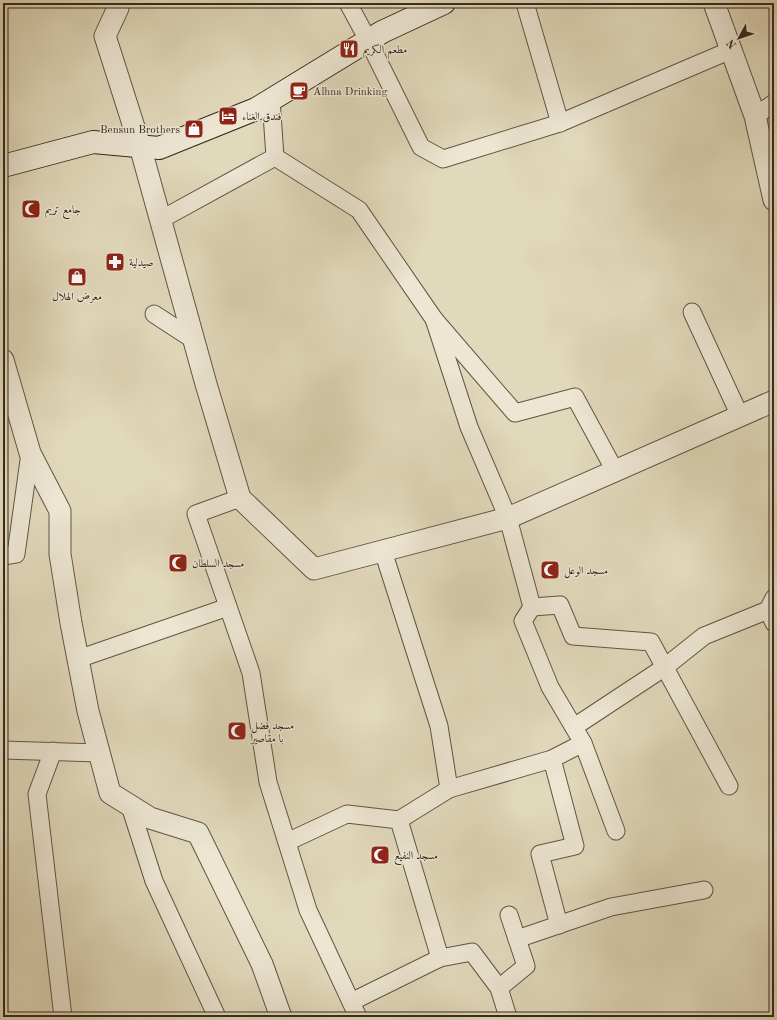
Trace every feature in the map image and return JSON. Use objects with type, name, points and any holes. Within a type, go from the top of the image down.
[{"type":"main road","points":[[3,166],[93,142],[159,148],[256,109],[382,32],[444,3]]},
{"type":"street","points":[[118,3],[118,8],[105,36],[140,146],[240,498],[314,569],[508,518],[774,401]]},
{"type":"street","points":[[348,3],[421,147],[443,159],[560,123],[731,50]]},
{"type":"street","points":[[525,3],[560,123]]},
{"type":"street","points":[[714,3],[755,116],[772,177],[774,200]]},
{"type":"street","points":[[271,99],[275,158]]},
{"type":"street","points":[[755,116],[774,103]]},
{"type":"street","points":[[160,220],[275,158]]},
{"type":"street","points":[[275,158],[359,210],[434,319],[515,413],[575,397],[615,471]]},
{"type":"street","points":[[692,312],[740,416]]},
{"type":"street","points":[[154,314],[194,340]]},
{"type":"street","points":[[434,319],[469,427],[508,518],[532,607],[523,621],[550,687],[583,743],[616,831]]},
{"type":"street","points":[[3,360],[30,453],[60,511],[60,554],[78,659],[88,711],[110,793],[150,818],[198,833],[262,964],[281,1017]]},
{"type":"street","points":[[3,556],[16,554],[30,453]]},
{"type":"street","points":[[240,498],[196,514],[251,673],[268,782],[308,910],[358,1017]]},
{"type":"street","points":[[383,551],[439,726],[449,789]]},
{"type":"street","points":[[532,607],[560,605],[573,636],[651,642],[729,786]]},
{"type":"street","points":[[78,659],[228,606]]},
{"type":"street","points":[[574,727],[665,667],[704,636],[772,610]]},
{"type":"street","points":[[287,842],[346,814],[399,820],[449,789],[552,759],[583,743]]},
{"type":"street","points":[[3,750],[99,752]]},
{"type":"street","points":[[53,751],[37,794],[63,1017]]},
{"type":"street","points":[[552,759],[575,846],[540,854],[559,925]]},
{"type":"street","points":[[130,806],[154,881],[217,1017]]},
{"type":"street","points":[[399,820],[440,958]]},
{"type":"street","points":[[517,939],[611,907],[704,890]]},
{"type":"street","points":[[499,988],[526,966],[510,915]]},
{"type":"street","points":[[351,1002],[440,958],[472,952],[499,988],[508,1017]]},
{"type":"place","name":"مطعم الكريم","points":[[349,49]]},
{"type":"place","name":"Alhna Drinking","points":[[299,91]]},
{"type":"place","name":"فندق الغناء","points":[[228,116]]},
{"type":"place","name":"Bensun Brothers","points":[[194,129]]},
{"type":"place","name":"جامع تريم","points":[[31,209]]},
{"type":"place","name":"صيدلية","points":[[115,262]]},
{"type":"place","name":"معرض الهلال","points":[[77,277]]},
{"type":"place","name":"مسجد السلطان","points":[[178,563]]},
{"type":"place","name":"مسجد الوعل","points":[[550,570]]},
{"type":"place","name":"مسجد فضل با مقاصير","points":[[237,731]]},
{"type":"place","name":"مسجد النفيع","points":[[380,855]]}]
